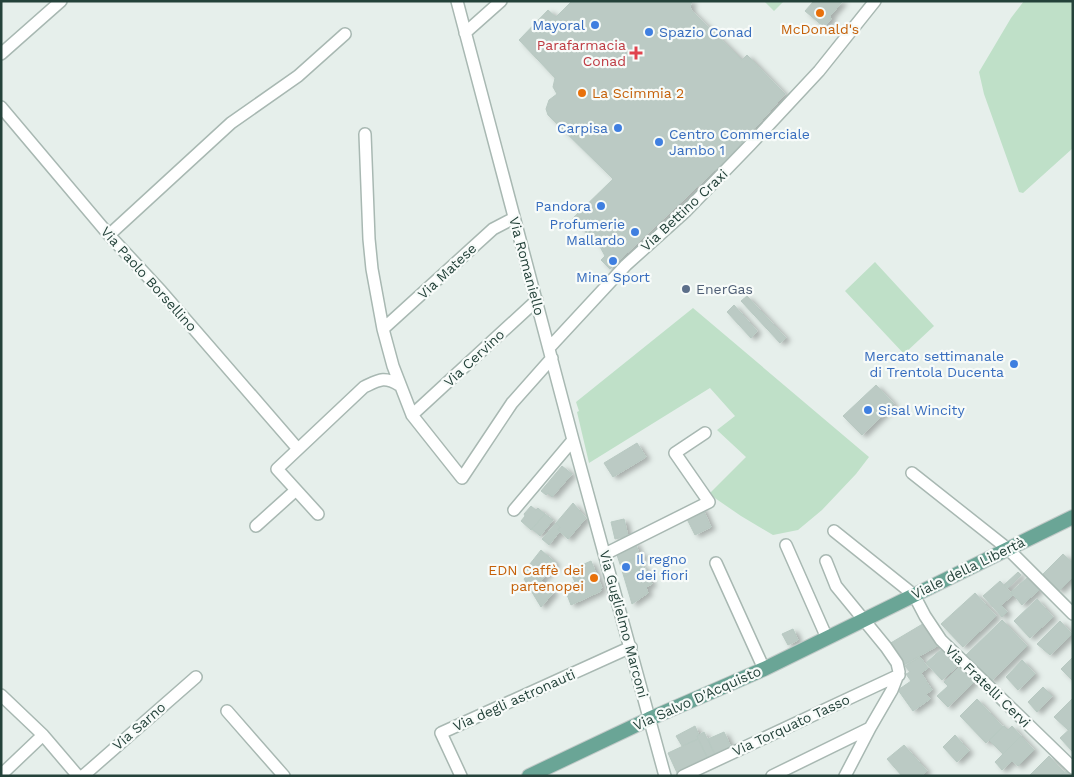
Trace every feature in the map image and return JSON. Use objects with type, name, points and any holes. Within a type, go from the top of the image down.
[{"type":"main road","name":"Viale della Libertà","points":[[864,620],[1073,517]]},
{"type":"main road","name":"Via Salvo D'Acquisto","points":[[529,776],[864,620]]},
{"type":"street","points":[[1,54],[61,1]]},
{"type":"street","name":"Via Romaniello","points":[[456,1],[599,531]]},
{"type":"street","points":[[465,33],[501,1]]},
{"type":"street","name":"Via Bettino Craxi","points":[[412,416],[462,478],[512,403],[551,353],[626,265],[686,211],[750,145],[818,70],[875,1]]},
{"type":"street","points":[[109,235],[231,123],[298,76],[345,34]]},
{"type":"street","name":"Via Paolo Borsellino","points":[[1,107],[109,235],[176,308],[298,449]]},
{"type":"street","points":[[365,134],[372,269],[383,329],[399,386],[412,416]]},
{"type":"street","name":"Via Matese","points":[[383,329],[493,229],[514,218]]},
{"type":"street","name":"Via Cervino","points":[[412,416],[536,300]]},
{"type":"street","points":[[318,514],[277,468],[364,388],[378,380],[389,379],[399,386]]},
{"type":"street","points":[[605,554],[709,502],[675,453],[704,433]]},
{"type":"street","points":[[514,510],[573,440]]},
{"type":"street","points":[[912,473],[1008,549],[1073,614]]},
{"type":"street","points":[[256,526],[296,490]]},
{"type":"street","name":"Via Guglielmo Marconi","points":[[599,531],[665,776]]},
{"type":"street","points":[[834,531],[914,595]]},
{"type":"street","points":[[786,545],[827,638]]},
{"type":"street","points":[[826,561],[836,586],[897,663],[898,675],[892,690],[845,776]]},
{"type":"street","points":[[716,563],[764,668]]},
{"type":"street","name":"Via Fratelli Cervi","points":[[914,595],[925,616],[942,640],[1073,768]]},
{"type":"street","name":"Via degli astronauti","points":[[461,776],[441,733],[631,647]]},
{"type":"street","name":"Via Torquato Tasso","points":[[683,776],[898,675]]},
{"type":"street","name":"Via Sarno","points":[[83,776],[196,677]]},
{"type":"street","points":[[1,695],[43,735],[78,776]]},
{"type":"street","points":[[228,711],[284,776]]},
{"type":"street","points":[[772,776],[870,728]]},
{"type":"street","points":[[1,775],[43,735]]},
{"type":"green space","points":[[764,1],[784,1],[774,11]]},
{"type":"green space","points":[[1024,1],[1073,1],[1073,148],[1023,193],[1019,192],[984,94],[979,72],[1011,18]]},
{"type":"green space","points":[[875,262],[934,326],[904,354],[845,291]]},
{"type":"green space","points":[[693,308],[869,457],[856,474],[822,510],[798,530],[773,535],[709,494],[746,457],[717,430],[735,416],[710,388],[589,463],[576,402]]},
{"type":"building","name":"Centro Commerciale Jambo 1","points":[[572,1],[692,1],[690,7],[692,11],[742,60],[747,55],[785,94],[732,154],[610,269],[601,260],[605,256],[599,245],[572,219],[613,179],[548,115],[546,109],[549,100],[557,94],[553,87],[555,78],[519,40],[548,10],[556,17]]},
{"type":"building","name":"McDonald's","points":[[843,1],[830,16],[831,19],[824,27],[805,11],[813,2]]},
{"type":"building","points":[[747,296],[786,338],[780,343],[741,301]]},
{"type":"building","points":[[734,305],[757,331],[751,338],[727,312]]},
{"type":"building","name":"Sisal Wincity","points":[[876,385],[894,404],[862,435],[843,416]]},
{"type":"building","points":[[637,443],[646,457],[613,477],[604,463]]},
{"type":"building","points":[[562,466],[572,474],[552,497],[548,493],[546,495],[541,491]]},
{"type":"building","points":[[573,503],[586,518],[568,539],[558,530],[560,527],[556,523]]},
{"type":"building","points":[[531,506],[536,510],[538,508],[545,514],[531,530],[521,521]]},
{"type":"building","points":[[702,507],[711,527],[695,535],[685,515]]},
{"type":"building","points":[[545,514],[553,520],[540,536],[532,529]]},
{"type":"building","points":[[624,519],[628,536],[615,539],[611,522]]},
{"type":"building","points":[[556,523],[560,527],[558,530],[560,531],[549,545],[542,539]]},
{"type":"building","points":[[635,542],[639,553],[643,554],[643,558],[640,559],[638,557],[620,564],[616,552]]},
{"type":"building","points":[[541,550],[556,563],[541,581],[526,569]]},
{"type":"building","points":[[1063,554],[1073,563],[1073,577],[1059,591],[1043,574]]},
{"type":"building","points":[[638,557],[641,567],[624,577],[620,564]]},
{"type":"building","points":[[591,561],[602,588],[600,589],[601,591],[571,605],[564,587],[575,582],[572,576],[577,573],[575,568]]},
{"type":"building","points":[[644,566],[652,584],[646,587],[648,593],[632,604],[624,577]]},
{"type":"building","points":[[530,572],[554,592],[541,607],[524,579]]},
{"type":"building","points":[[1018,572],[1021,575],[1008,588],[1004,585]]},
{"type":"building","points":[[1028,577],[1039,590],[1022,605],[1011,592]]},
{"type":"building","points":[[1000,581],[1013,595],[1001,605],[1007,612],[1002,617],[983,596]]},
{"type":"building","points":[[975,593],[996,616],[963,647],[941,624]]},
{"type":"building","points":[[1037,599],[1053,617],[1030,638],[1014,621]]},
{"type":"building","points":[[1002,620],[1027,646],[991,681],[966,655]]},
{"type":"building","points":[[1060,621],[1072,634],[1050,655],[1037,644]]},
{"type":"building","points":[[926,622],[939,645],[902,666],[889,644]]},
{"type":"building","points":[[793,629],[798,640],[788,645],[782,634]]},
{"type":"building","points":[[944,647],[960,664],[942,680],[926,663]]},
{"type":"building","points":[[920,657],[928,668],[921,673],[932,690],[926,694],[930,699],[913,711],[898,690],[911,681],[906,674],[910,672],[905,666]]},
{"type":"building","points":[[1073,657],[1073,681],[1061,669]]},
{"type":"building","points":[[1022,660],[1035,674],[1018,690],[1006,677]]},
{"type":"building","points":[[960,666],[974,682],[948,707],[937,696],[948,686],[944,682]]},
{"type":"building","points":[[1043,687],[1052,696],[1037,712],[1028,702]]},
{"type":"building","points":[[977,699],[1003,727],[986,743],[960,716]]},
{"type":"building","points":[[1072,699],[1073,725],[1068,730],[1054,717]]},
{"type":"building","points":[[695,726],[699,735],[697,736],[698,739],[682,746],[676,736]]},
{"type":"building","points":[[1004,726],[1008,730],[1012,726],[1021,736],[1003,754],[989,740]]},
{"type":"building","points":[[1073,726],[1073,750],[1072,751],[1060,738]]},
{"type":"building","points":[[704,732],[716,757],[709,761],[697,736]]},
{"type":"building","points":[[724,732],[732,749],[716,757],[708,739]]},
{"type":"building","points":[[955,735],[969,751],[957,762],[943,747]]},
{"type":"building","points":[[1021,736],[1034,750],[1018,766],[1012,761],[1002,770],[995,762]]},
{"type":"building","points":[[698,739],[709,761],[678,775],[668,753]]},
{"type":"building","points":[[904,745],[927,771],[921,776],[902,776],[887,759]]},
{"type":"building","points":[[1049,756],[1064,772],[1060,776],[1029,776]]},
{"type":"building","points":[[1067,770],[1072,776],[1060,776]]},
{"type":"place","name":"McDonald's","points":[[820,13]]},
{"type":"place","name":"Mayoral","points":[[595,25]]},
{"type":"place","name":"Spazio Conad","points":[[649,32]]},
{"type":"place","name":"Parafarmacia Conad","points":[[636,53]]},
{"type":"place","name":"La Scimmia 2","points":[[582,93]]},
{"type":"place","name":"Carpisa","points":[[618,128]]},
{"type":"place","name":"Centro Commerciale Jambo 1","points":[[659,142]]},
{"type":"place","name":"Pandora","points":[[601,206]]},
{"type":"place","name":"Profumerie Mallardo","points":[[635,232]]},
{"type":"place","name":"Mina Sport","points":[[613,261]]},
{"type":"place","name":"EnerGas","points":[[686,289]]},
{"type":"place","name":"Mercato settimanale di Trentola Ducenta","points":[[1014,364]]},
{"type":"place","name":"Sisal Wincity","points":[[868,410]]},
{"type":"place","name":"Il regno dei fiori","points":[[626,567]]},
{"type":"place","name":"EDN Caffè dei partenopei","points":[[594,578]]}]
